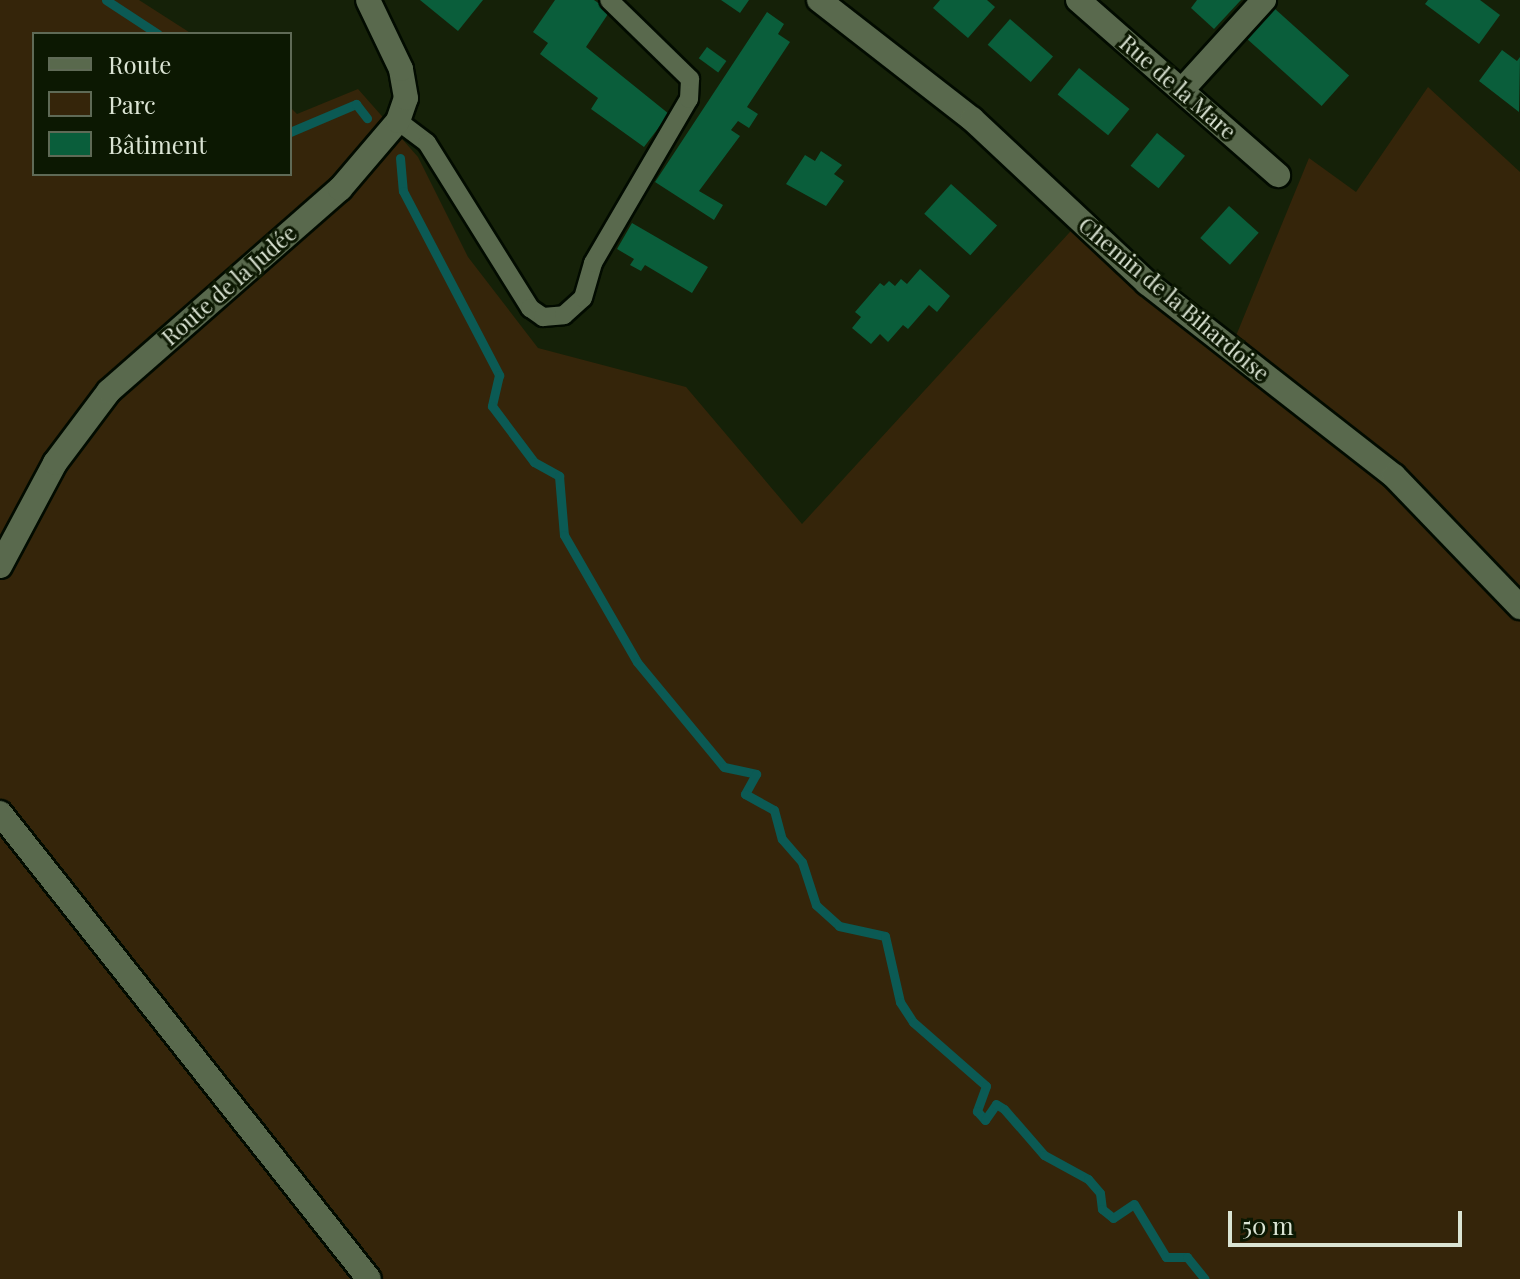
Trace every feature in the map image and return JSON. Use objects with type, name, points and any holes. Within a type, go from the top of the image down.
[{"type":"street","points":[[368,0],[401,69],[406,98],[398,121]]},
{"type":"street","name":"Chemin de la Bihardoise","points":[[819,0],[972,119],[1147,283],[1394,476],[1520,607]]},
{"type":"street","name":"Rue de la Mare","points":[[1078,0],[1278,175]]},
{"type":"street","points":[[1182,90],[1264,0]]},
{"type":"street","name":"Route de la Judée","points":[[0,566],[55,463],[109,391],[340,189],[398,121]]},
{"type":"street","points":[[0,813],[369,1279]]},
{"type":"lane","points":[[398,121],[427,143],[530,308],[543,317],[564,315],[583,298],[593,263],[689,99],[690,79],[609,0]]},
{"type":"green space","points":[[0,0],[139,0],[189,32],[32,32],[32,176],[292,176],[292,109],[297,114],[358,89],[418,157],[468,257],[538,348],[686,387],[802,524],[1080,221],[1231,348],[1309,158],[1356,192],[1428,87],[1520,172],[1520,1279],[0,1279]]},
{"type":"building","points":[[420,0],[483,0],[458,31]]},
{"type":"building","points":[[555,0],[594,0],[610,11],[586,47],[669,114],[644,147],[591,109],[598,98],[540,54],[548,43],[533,32]]},
{"type":"building","points":[[721,0],[749,0],[740,13]]},
{"type":"building","points":[[940,0],[987,0],[995,7],[968,38],[933,8]]},
{"type":"building","points":[[1197,0],[1241,0],[1214,29],[1191,8]]},
{"type":"building","points":[[1428,0],[1480,0],[1500,15],[1479,44],[1425,4]]},
{"type":"building","points":[[1274,8],[1349,76],[1322,106],[1247,38]]},
{"type":"building","points":[[767,12],[784,24],[778,34],[790,42],[747,107],[758,114],[749,128],[738,121],[731,130],[740,136],[699,191],[723,205],[714,220],[655,182]]},
{"type":"building","points":[[1010,19],[1053,56],[1031,82],[988,45]]},
{"type":"building","points":[[707,47],[726,61],[718,72],[699,58]]},
{"type":"building","points":[[1502,50],[1517,61],[1520,57],[1519,112],[1479,81]]},
{"type":"building","points":[[1079,68],[1130,109],[1108,135],[1058,94]]},
{"type":"building","points":[[1157,133],[1185,156],[1159,188],[1131,166]]},
{"type":"building","points":[[821,151],[842,165],[834,174],[844,181],[826,206],[786,184],[805,155],[815,161]]},
{"type":"building","points":[[951,184],[997,225],[970,255],[924,214]]},
{"type":"building","points":[[1229,206],[1259,233],[1230,265],[1200,238]]},
{"type":"building","points":[[632,223],[708,267],[692,293],[645,265],[641,271],[630,265],[634,259],[617,249]]},
{"type":"building","points":[[920,269],[950,296],[937,312],[929,305],[908,329],[903,325],[888,342],[880,334],[871,344],[852,328],[861,317],[855,312],[880,283],[884,286],[889,281],[895,286],[901,279],[907,284]]},
{"type":"waterway","points":[[106,0],[155,32]]},
{"type":"waterway","points":[[292,131],[356,104],[367,118]]},
{"type":"waterway","points":[[400,158],[403,191],[499,375],[492,406],[534,462],[559,476],[564,535],[637,662],[724,767],[756,774],[745,794],[774,810],[782,839],[802,862],[816,905],[839,926],[885,936],[900,1002],[913,1022],[986,1086],[977,1111],[985,1120],[996,1104],[1004,1109],[1044,1155],[1088,1179],[1100,1193],[1102,1209],[1113,1218],[1134,1204],[1166,1257],[1187,1257],[1205,1279]]}]
